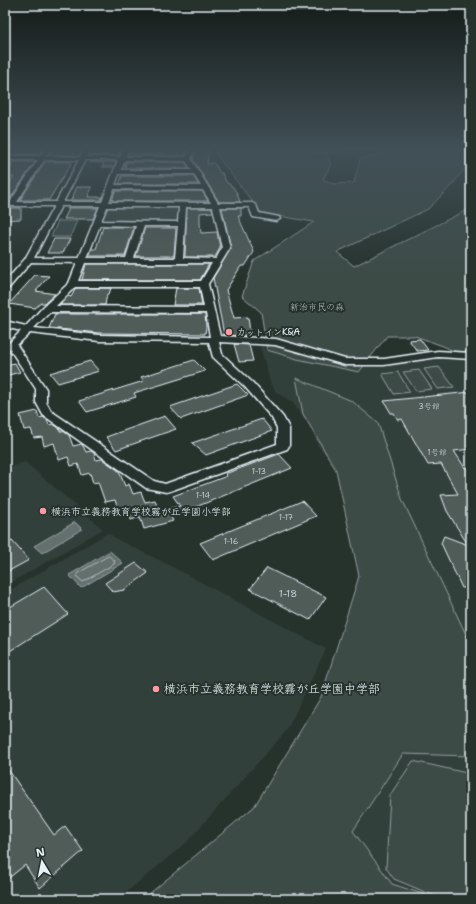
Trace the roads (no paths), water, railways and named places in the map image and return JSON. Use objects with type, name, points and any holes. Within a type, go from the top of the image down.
[{"type":"street","points":[[8,204],[18,191]]},
{"type":"street","points":[[5,287],[29,260],[65,191]]},
{"type":"street","points":[[110,191],[73,284],[46,309],[12,345],[41,389],[41,402],[47,413],[150,485],[166,488],[283,446],[283,428],[277,417],[249,385],[217,355],[213,343],[216,340],[204,284],[226,248],[216,205],[207,191]]},
{"type":"street","points":[[8,204],[252,205],[256,214],[276,219]]},
{"type":"street","points":[[179,261],[183,205]]},
{"type":"street","points":[[98,223],[182,224]]},
{"type":"street","points":[[129,261],[141,224]]},
{"type":"street","points":[[29,260],[218,262]]},
{"type":"street","points":[[73,284],[204,284]]},
{"type":"street","points":[[46,309],[209,310]]},
{"type":"street","points":[[5,324],[26,330],[70,337],[100,339],[276,342],[345,362],[384,362],[438,354],[471,356]]},
{"type":"water","points":[[75,522],[82,529],[42,553],[34,546]]},
{"type":"water","points":[[110,551],[123,563],[81,588],[69,575]]},
{"type":"place","name":"カットインK&A","points":[[229,332]]},
{"type":"place","name":"横浜市立義務教育学校霧が丘学園小学部","points":[[43,511]]},
{"type":"place","name":"横浜市立義務教育学校霧が丘学園中学部","points":[[156,689]]},
{"type":"park label","name":"新治市民の森","points":[[317,307]]}]
